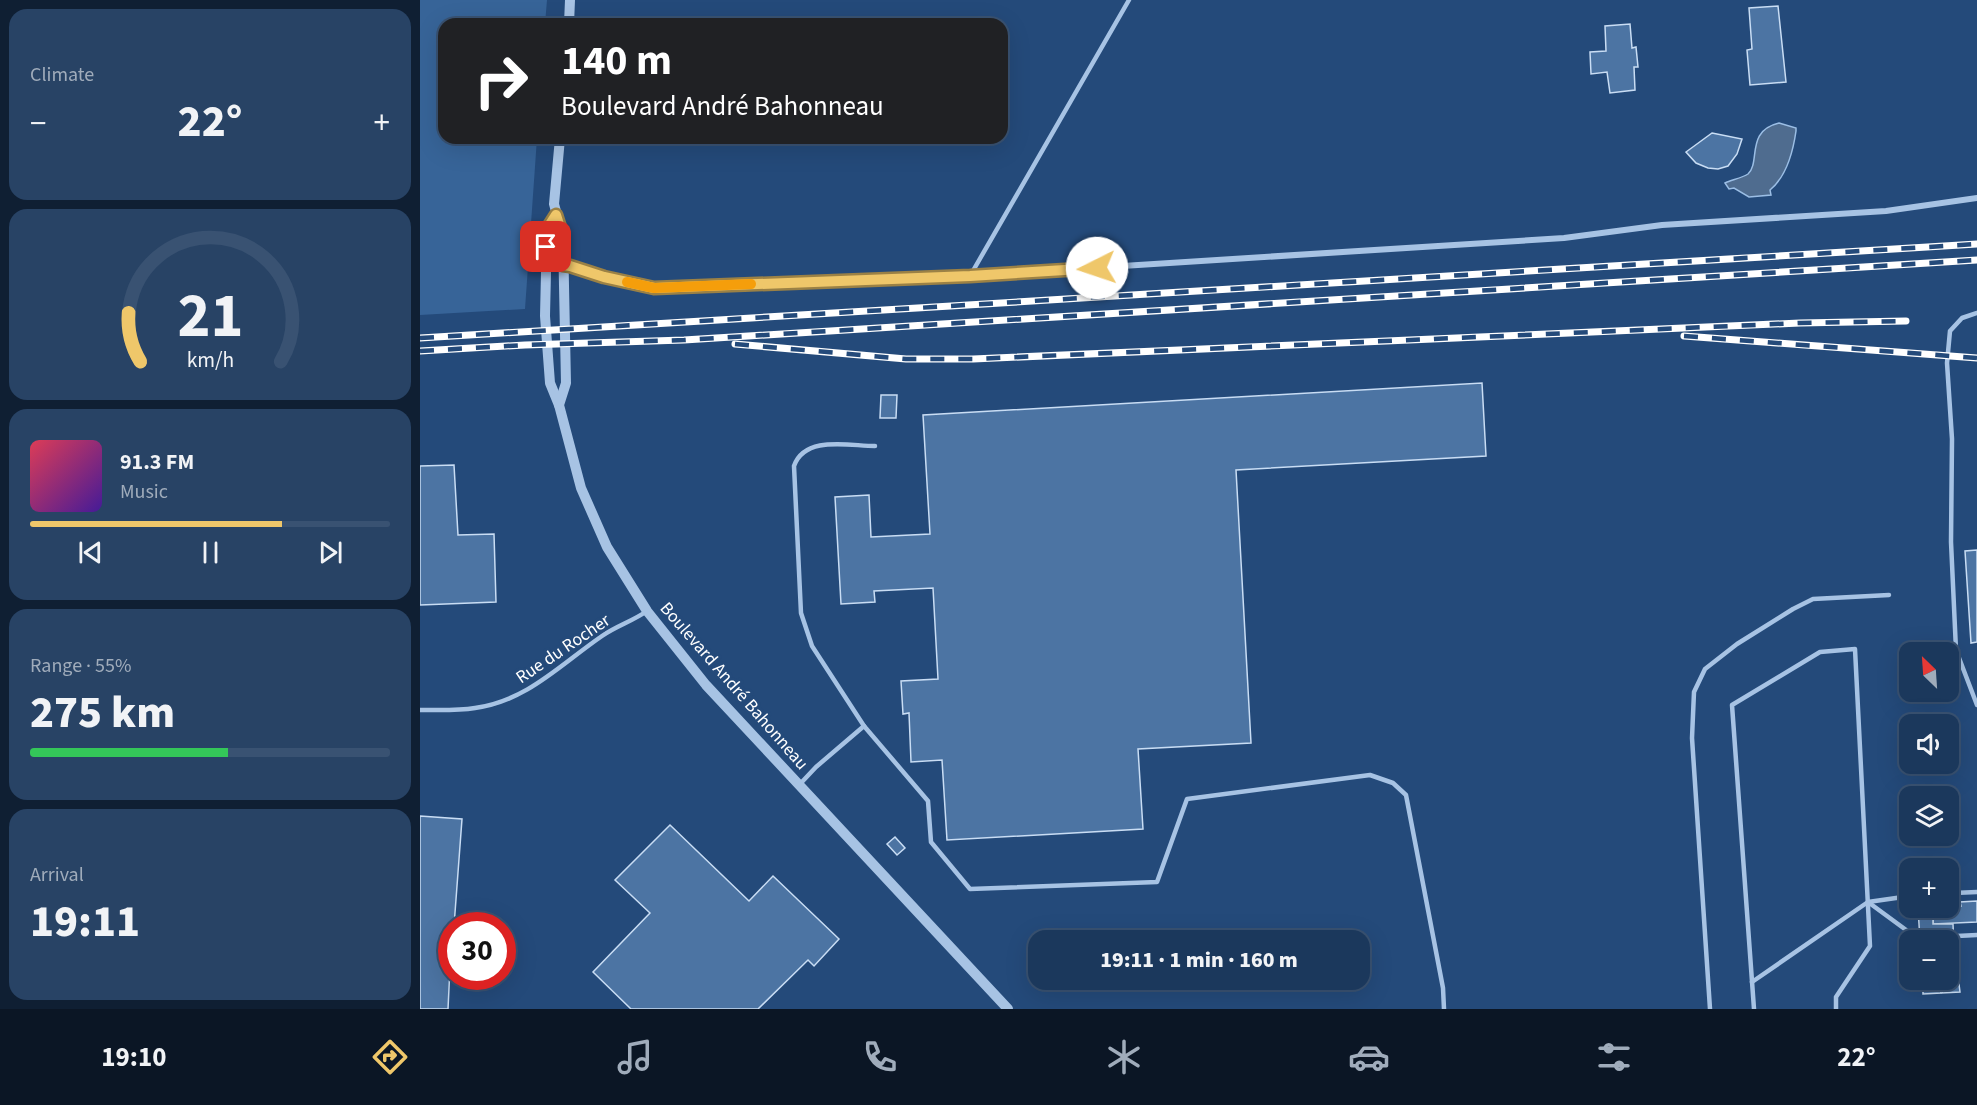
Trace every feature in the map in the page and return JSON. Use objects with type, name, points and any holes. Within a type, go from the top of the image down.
[{"type":"street","points":[[568,18],[570,0]]},
{"type":"street","name":"Boulevard André Bahonneau","points":[[559,144],[554,204],[563,237],[566,383],[560,405]]},
{"type":"street","points":[[545,265],[570,266],[604,277],[654,288],[970,276],[1564,238],[1662,225],[1886,211],[1977,198]]},
{"type":"street","name":"Boulevard André Bahonneau","points":[[556,215],[547,229],[545,265],[545,316],[550,383],[560,405],[575,468],[588,505],[607,547],[646,611],[706,685],[1008,1009]]},
{"type":"lane","points":[[970,276],[1129,0]]},
{"type":"lane","points":[[1977,313],[1962,318],[1950,331],[1947,363],[1952,439],[1951,542],[1956,650],[1977,705]]},
{"type":"lane","points":[[875,446],[820,445],[807,448],[798,456],[794,466],[801,613],[812,646],[864,726],[928,801],[932,842],[970,889],[1157,882],[1187,799],[1370,775],[1393,783],[1407,795],[1443,988],[1444,1009]]},
{"type":"lane","points":[[1710,1009],[1692,738],[1694,692],[1705,669],[1737,644],[1792,609],[1813,599],[1889,595]]},
{"type":"lane","name":"Rue du Rocher","points":[[420,710],[477,708],[517,696],[550,676],[604,634],[646,611]]},
{"type":"lane","points":[[1754,1009],[1732,705],[1820,652],[1855,649],[1870,946],[1836,997],[1836,1009]]},
{"type":"lane","points":[[798,786],[816,767],[864,726]]},
{"type":"lane","points":[[1959,893],[1977,892]]},
{"type":"lane","points":[[1752,982],[1868,902],[1899,898]]},
{"type":"lane","points":[[1868,902],[1906,930]]},
{"type":"lane","points":[[1959,936],[1977,935]]},
{"type":"shaded area","points":[[420,0],[547,0],[546,18],[438,18],[438,144],[537,144],[525,309],[420,315]]},
{"type":"shaded area","points":[[1779,123],[1796,128],[1796,131],[1788,163],[1781,178],[1770,190],[1771,195],[1749,197],[1734,188],[1729,189],[1725,183],[1748,174],[1752,169],[1758,139],[1762,133],[1768,127]]},
{"type":"building","points":[[1778,6],[1786,82],[1750,85],[1747,50],[1752,49],[1749,8]]},
{"type":"building","points":[[1630,24],[1632,48],[1636,47],[1638,67],[1634,67],[1635,90],[1610,93],[1607,72],[1591,74],[1590,52],[1606,51],[1605,26]]},
{"type":"building","points":[[1712,133],[1742,139],[1737,154],[1728,166],[1718,169],[1708,168],[1696,163],[1686,152]]},
{"type":"building","points":[[1482,383],[1486,456],[1236,470],[1251,743],[1138,749],[1143,829],[947,840],[942,760],[911,762],[909,713],[903,714],[901,681],[938,679],[933,588],[874,591],[875,602],[841,604],[835,497],[869,495],[871,537],[930,534],[923,415]]},
{"type":"building","points":[[881,395],[897,395],[896,418],[880,418]]},
{"type":"building","points":[[454,465],[458,535],[494,534],[496,602],[420,605],[420,466]]},
{"type":"building","points":[[1977,550],[1977,642],[1971,643],[1965,551]]},
{"type":"building","points":[[420,816],[462,819],[455,912],[438,912],[438,990],[449,990],[448,1009],[420,1009]]},
{"type":"building","points":[[670,825],[749,901],[773,876],[839,939],[814,966],[808,960],[758,1009],[631,1009],[593,972],[650,913],[615,880]]},
{"type":"building","points":[[895,837],[905,848],[897,855],[887,844]]},
{"type":"building","points":[[1977,901],[1977,922],[1933,924],[1933,918],[1959,918],[1960,902]]},
{"type":"building","points":[[1919,918],[1933,918],[1933,924],[1953,924],[1953,930],[1919,930]]},
{"type":"building","points":[[1959,984],[1960,992],[1942,993],[1942,990],[1959,990]]},
{"type":"building","points":[[1923,990],[1941,990],[1941,993],[1923,994]]},
{"type":"railway","points":[[420,338],[1977,244]]},
{"type":"railway","points":[[420,351],[684,340],[1977,260]]},
{"type":"railway","points":[[735,344],[906,359],[973,359],[1800,323],[1906,321]]},
{"type":"railway","points":[[1684,336],[1977,358]]},
{"type":"slow traffic","points":[[627,282],[654,288],[751,284]]},
{"type":"route","points":[[546,247],[547,229],[556,215],[563,237],[563,265],[654,288],[970,276],[1097,268]]}]
